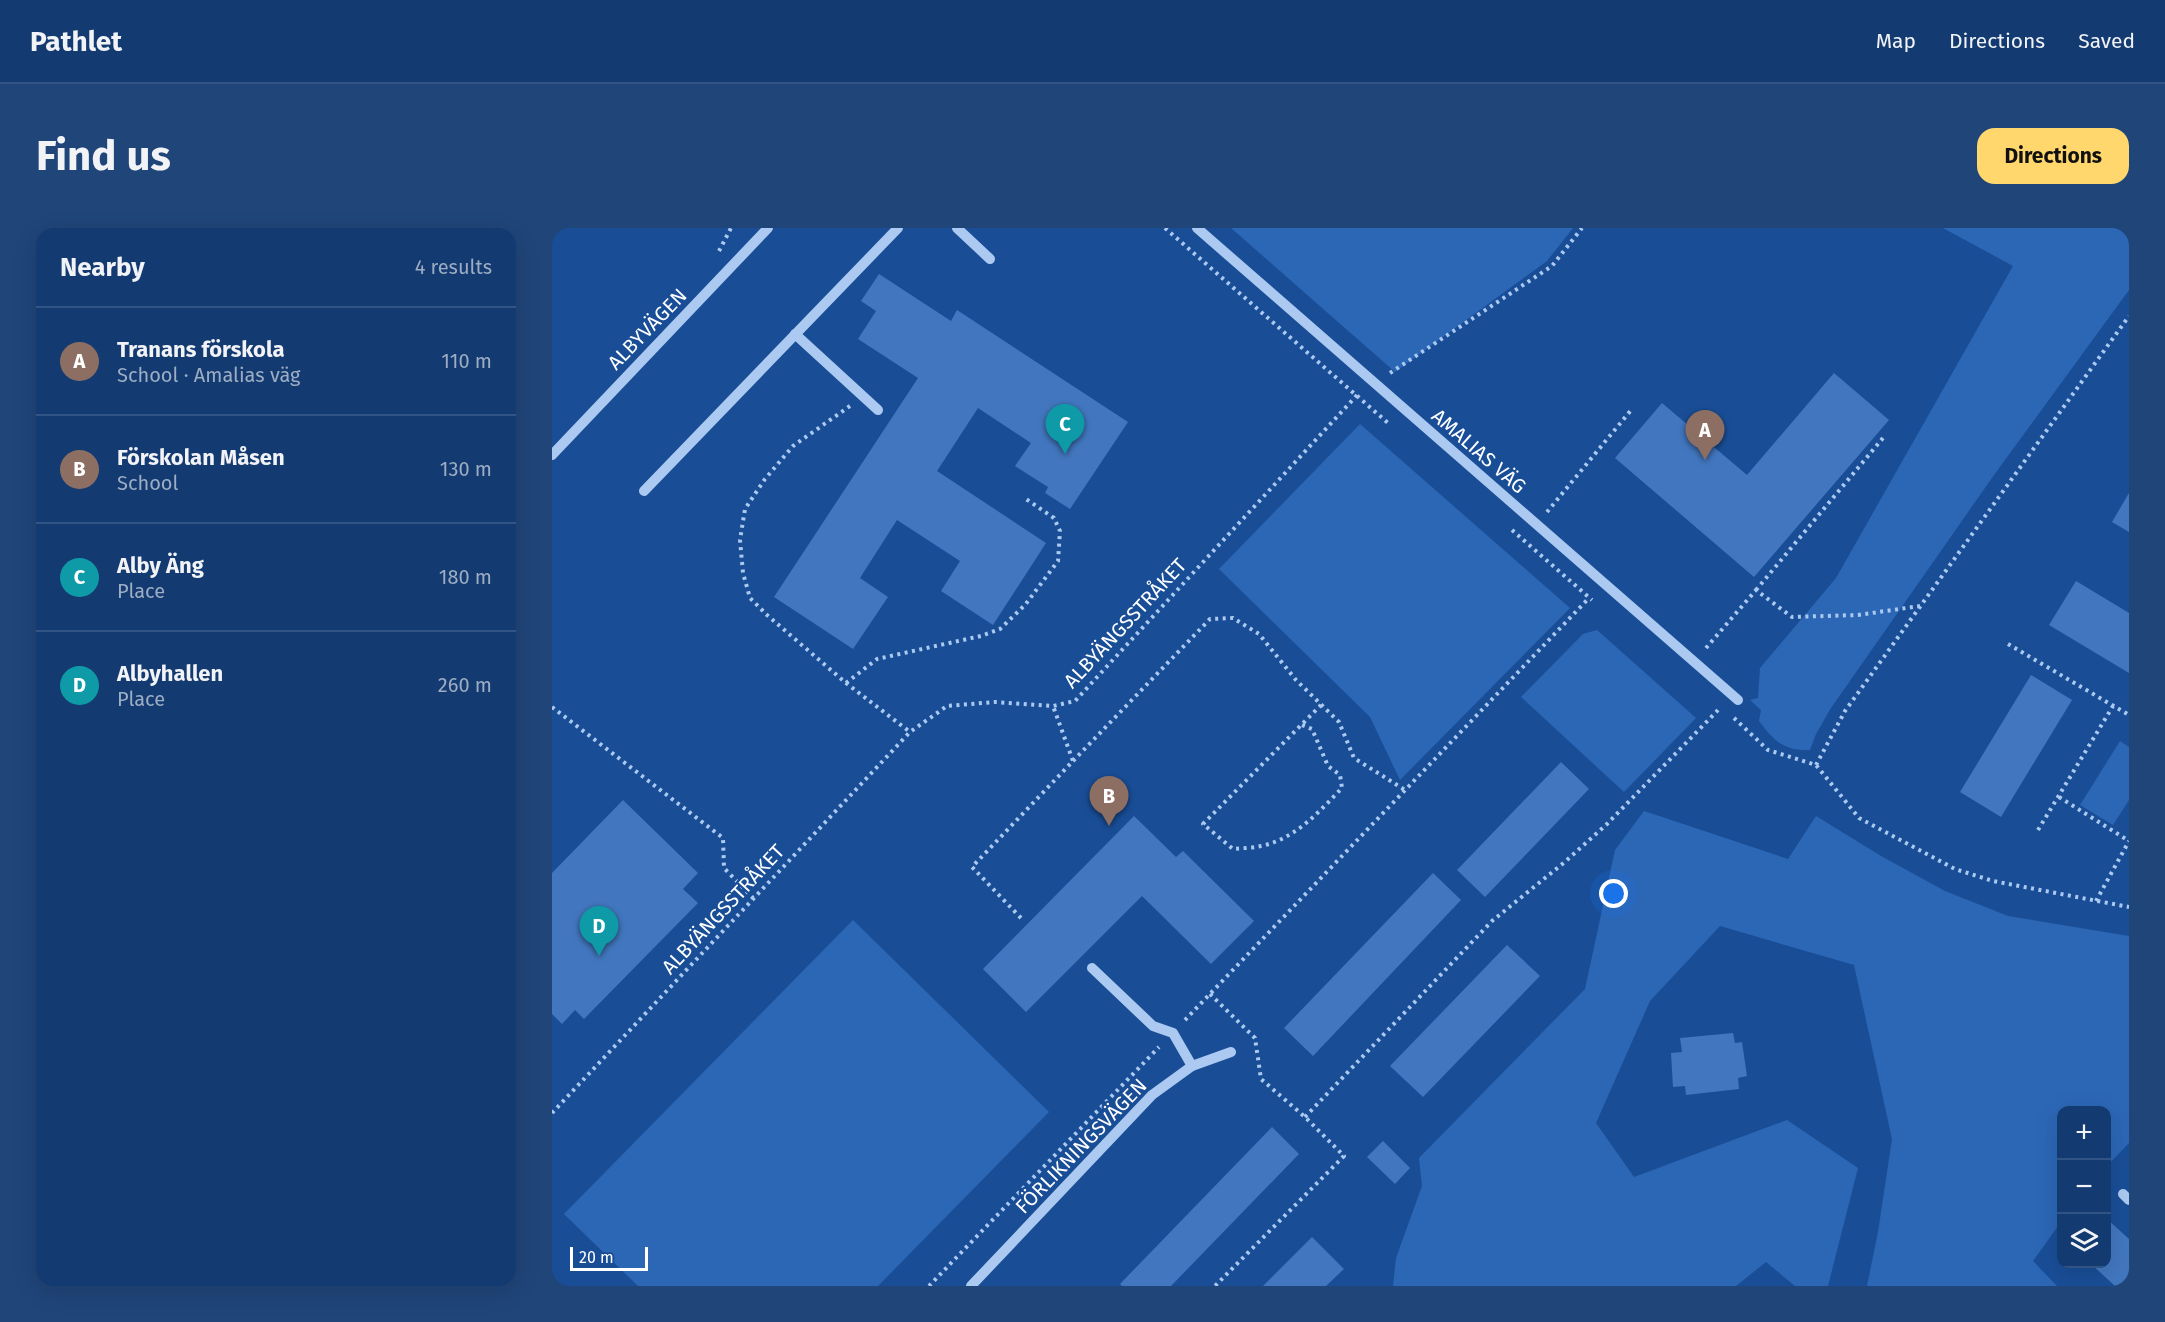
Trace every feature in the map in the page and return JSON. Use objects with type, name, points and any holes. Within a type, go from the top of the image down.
[{"type":"street","name":"ALBYVÄGEN","points":[[552,455],[768,228]]},
{"type":"street","points":[[644,491],[898,228]]},
{"type":"street","points":[[957,228],[990,259]]},
{"type":"street","name":"AMALIAS VÄG","points":[[1197,228],[1738,700]]},
{"type":"street","points":[[795,334],[878,410]]},
{"type":"street","points":[[1092,968],[1153,1026],[1173,1033],[1192,1066]]},
{"type":"street","name":"FÖRLIKNINGSVÄGEN","points":[[971,1286],[1152,1095],[1192,1066],[1231,1052]]},
{"type":"path","points":[[716,256],[731,228]]},
{"type":"path","points":[[1165,228],[1356,395]]},
{"type":"path","name":"ALBYÄNGSSTRÅKET","points":[[552,1113],[910,732],[947,706],[995,702],[1053,706],[1075,701],[1356,395],[1552,266],[1582,228]]},
{"type":"path","points":[[1815,765],[1845,711],[2129,316]]},
{"type":"path","points":[[864,398],[793,446],[765,479],[745,509],[740,540],[744,573],[750,598],[767,615],[846,683],[910,732]]},
{"type":"path","points":[[1522,539],[1632,409]]},
{"type":"path","points":[[1693,662],[1883,438]]},
{"type":"path","points":[[846,683],[878,659],[981,636],[1000,629],[1025,605],[1058,561],[1060,531],[1054,518],[1023,497]]},
{"type":"path","points":[[1756,590],[1792,617],[1858,615],[1921,606]]},
{"type":"path","points":[[929,1286],[1589,598]]},
{"type":"path","points":[[1021,918],[972,867],[1210,619],[1233,618],[1259,634],[1296,680],[1339,722],[1354,758],[1405,790]]},
{"type":"path","points":[[2008,644],[2129,715]]},
{"type":"path","points":[[1302,724],[1311,729],[1328,766],[1340,775],[1342,788],[1312,819],[1285,837],[1262,846],[1233,849],[1203,824],[1302,724],[1322,704]]},
{"type":"path","points":[[1053,706],[1073,761]]},
{"type":"path","points":[[2038,830],[2113,706]]},
{"type":"path","points":[[552,707],[723,838],[724,868],[753,898]]},
{"type":"path","points":[[1305,1117],[1492,921],[1607,825],[1721,707]]},
{"type":"path","points":[[2058,797],[2129,840],[2096,902]]},
{"type":"path","points":[[1210,994],[1255,1038],[1261,1079],[1305,1117],[1344,1156],[1215,1286]]},
{"type":"path","points":[[552,1281],[556,1286]]},
{"type":"shaded area","points":[[1231,228],[1573,228],[1547,261],[1395,372]]},
{"type":"shaded area","points":[[1943,228],[2117,228],[2129,234],[2129,290],[1994,475],[1831,708],[1810,750],[1786,747],[1775,739],[1759,721],[1761,710],[1750,700],[1758,698],[1760,668],[1836,578],[2013,266]]},
{"type":"shaded area","points":[[1360,424],[1570,608],[1400,780],[1370,717],[1219,569]]},
{"type":"shaded area","points":[[1597,630],[1696,718],[1624,792],[1521,697],[1583,634]]},
{"type":"shaded area","points":[[2120,741],[2129,747],[2129,800],[2113,825],[2080,805]]},
{"type":"shaded area","points":[[1644,811],[1788,859],[1816,816],[1881,856],[1945,891],[2008,916],[2129,936],[2129,1143],[2111,1162],[2111,1106],[2057,1106],[2057,1228],[2033,1261],[2057,1286],[1867,1286],[1892,1139],[1854,965],[1720,926],[1650,1001],[1596,1123],[1634,1177],[1787,1120],[1858,1168],[1828,1286],[1795,1286],[1766,1262],[1736,1286],[1393,1286],[1396,1258],[1422,1186],[1419,1158],[1585,989],[1615,850]]},
{"type":"shaded area","points":[[853,920],[1049,1112],[878,1286],[638,1286],[564,1214]]},
{"type":"building","points":[[879,274],[951,321],[957,310],[1128,422],[1070,509],[1045,493],[1048,487],[1015,466],[1031,443],[978,408],[937,471],[1046,543],[993,625],[941,591],[960,561],[897,520],[860,578],[888,597],[853,649],[774,597],[918,378],[858,339],[876,311],[861,301]]},
{"type":"building","points":[[1834,373],[1889,420],[1754,577],[1615,458],[1662,403],[1747,475]]},
{"type":"building","points":[[2129,493],[2129,532],[2112,522]]},
{"type":"building","points":[[2076,581],[2129,613],[2129,673],[2049,625]]},
{"type":"building","points":[[2031,675],[2072,700],[2001,817],[1960,792]]},
{"type":"building","points":[[1561,762],[1589,789],[1485,897],[1457,870]]},
{"type":"building","points":[[623,800],[698,873],[683,889],[698,903],[584,1019],[575,1010],[562,1024],[552,1014],[552,873]]},
{"type":"building","points":[[1134,816],[1176,857],[1183,851],[1254,921],[1211,964],[1142,896],[1026,1012],[983,969]]},
{"type":"building","points":[[1433,873],[1461,900],[1313,1056],[1284,1028]]},
{"type":"building","points":[[1507,945],[1540,976],[1423,1097],[1390,1066]]},
{"type":"building","points":[[1733,1033],[1735,1043],[1742,1042],[1747,1076],[1738,1078],[1739,1089],[1686,1095],[1685,1086],[1673,1087],[1671,1053],[1682,1052],[1680,1038]]},
{"type":"building","points":[[1272,1127],[1299,1154],[1171,1286],[1122,1286],[1120,1284]]},
{"type":"building","points":[[1383,1141],[1410,1168],[1395,1184],[1367,1157]]},
{"type":"building","points":[[2111,1223],[2129,1239],[2129,1286],[2115,1286],[2095,1268],[2111,1268]]},
{"type":"building","points":[[1312,1237],[1344,1269],[1326,1286],[1263,1286]]},
{"type":"place","name":"Alby Äng","points":[[1065,454]]},
{"type":"place","name":"Tranans förskola","points":[[1705,460]]},
{"type":"place","name":"Förskolan Måsen","points":[[1109,826]]},
{"type":"place","name":"Albyhallen","points":[[599,956]]}]
